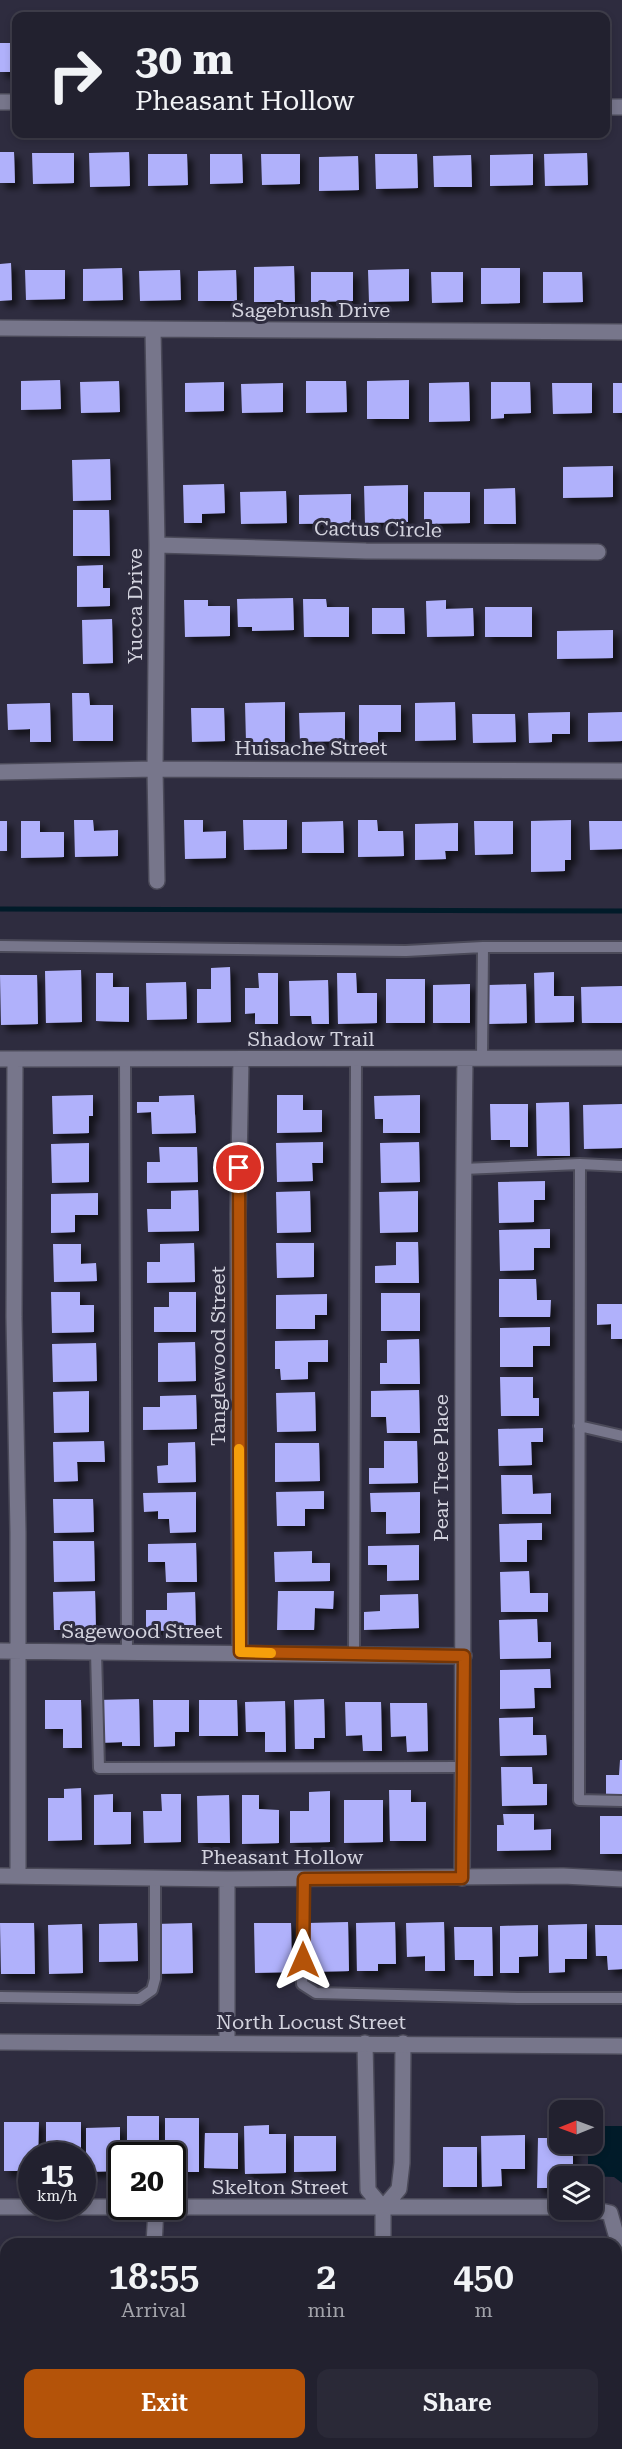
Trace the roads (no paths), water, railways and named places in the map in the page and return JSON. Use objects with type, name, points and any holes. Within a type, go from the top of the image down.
[{"type":"street","name":"Sagebrush Drive","points":[[0,328],[622,332]]},
{"type":"street","name":"Yucca Drive","points":[[153,330],[157,545],[155,769],[157,881]]},
{"type":"street","name":"Cactus Circle","points":[[157,545],[343,550],[598,552]]},
{"type":"street","name":"Huisache Street","points":[[0,772],[155,769],[622,771]]},
{"type":"street","name":"Shadow Trail","points":[[8,1059],[622,1058]]},
{"type":"street","points":[[8,1059],[14,1317],[18,1876]]},
{"type":"street","name":"Pear Tree Place","points":[[462,1878],[464,1656],[461,1358],[465,1059]]},
{"type":"street","name":"Tanglewood Street","points":[[240,1652],[238,1214],[241,1060]]},
{"type":"street","name":"Sagewood Street","points":[[0,1652],[240,1652],[464,1656]]},
{"type":"street","name":"Pheasant Hollow","points":[[0,1876],[227,1879],[563,1876],[622,1880]]},
{"type":"street","points":[[227,1879],[227,2043]]},
{"type":"street","name":"North Locust Street","points":[[0,2042],[622,2046]]},
{"type":"street","points":[[365,2043],[368,2190],[383,2208],[383,2238]]},
{"type":"street","points":[[383,2208],[399,2189],[403,2043]]},
{"type":"street","name":"Skelton Street","points":[[186,2209],[549,2206]]},
{"type":"street","name":"Skelton Street","points":[[0,2208],[108,2209]]},
{"type":"street","points":[[603,2211],[610,2213],[617,2238]]},
{"type":"street","points":[[154,2238],[155,2220]]},
{"type":"lane","points":[[0,946],[406,951],[483,947],[622,947]]},
{"type":"lane","points":[[482,1059],[483,947]]},
{"type":"lane","points":[[354,1654],[356,1059]]},
{"type":"lane","points":[[125,1060],[127,1652]]},
{"type":"lane","points":[[580,1164],[579,1800],[622,1801]]},
{"type":"lane","points":[[464,1170],[580,1164],[622,1166]]},
{"type":"lane","points":[[579,1426],[622,1436]]},
{"type":"lane","points":[[96,1652],[99,1768],[463,1767]]},
{"type":"lane","points":[[0,1997],[139,1999],[152,1990],[155,1979],[155,1878]]},
{"type":"lane","points":[[304,1879],[303,1984],[316,1993],[506,1998],[622,1998]]},
{"type":"water","points":[[603,2126],[622,2126],[622,2183],[614,2177],[603,2177],[603,2166],[588,2166],[588,2154],[603,2154]]},
{"type":"waterway","points":[[0,909],[622,911]]}]
